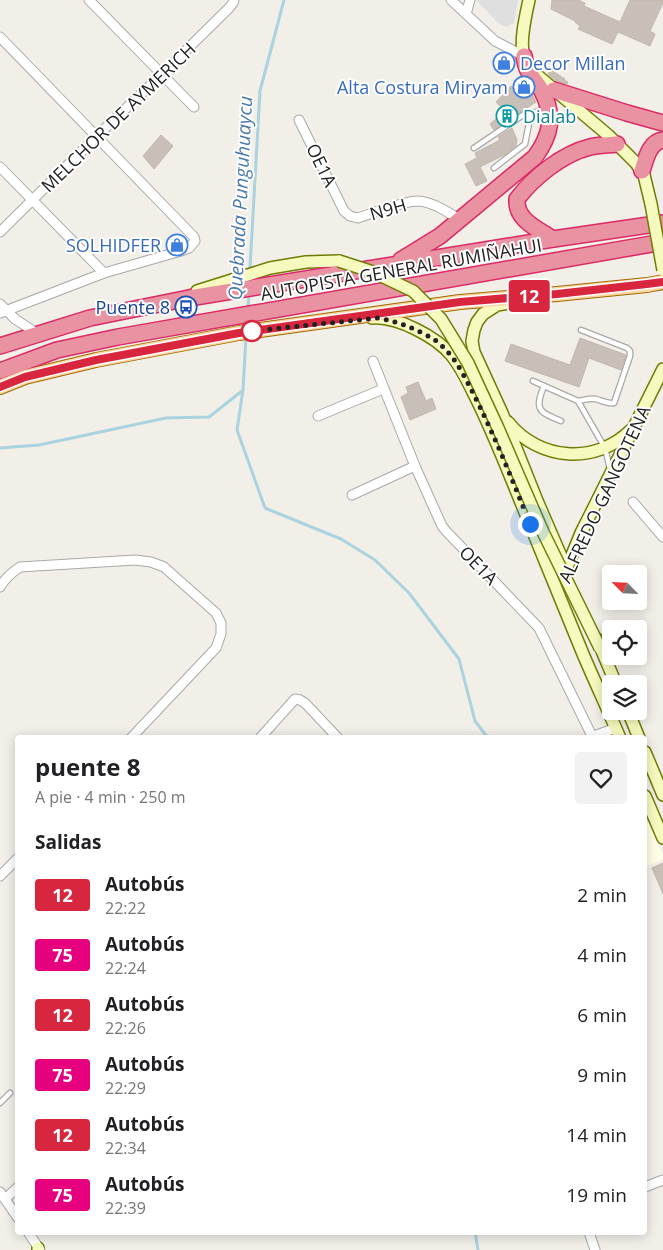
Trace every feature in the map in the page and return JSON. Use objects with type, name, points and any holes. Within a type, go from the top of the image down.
[{"type":"highway","points":[[395,264],[440,236],[535,157],[541,149],[549,131],[548,107],[542,92],[526,67],[524,56]]},
{"type":"highway","points":[[554,90],[627,114],[663,123]]},
{"type":"highway","points":[[642,171],[652,145],[659,140],[663,140]]},
{"type":"highway","points":[[553,239],[525,220],[517,208],[517,199],[539,176],[565,158],[590,147],[617,144]]},
{"type":"highway","name":"AUTOPISTA GENERAL RUMIÑAHUI","points":[[0,346],[90,318],[189,298],[663,223]]},
{"type":"highway","name":"AUTOPISTA GENERAL RUMIÑAHUI","points":[[0,371],[57,350],[118,337],[663,242]]},
{"type":"main road","points":[[529,0],[523,42],[524,56],[537,75],[608,135],[642,171],[646,180],[663,270]]},
{"type":"main road","points":[[134,309],[270,268],[306,262],[339,261],[373,272],[413,291],[441,319],[468,363],[543,532],[600,648]]},
{"type":"main road","points":[[0,387],[25,377],[96,360],[270,328],[460,302],[557,294],[663,282]]},
{"type":"main road","points":[[557,294],[496,305],[483,314],[474,330],[472,341],[474,352],[502,413],[538,503],[612,675]]},
{"type":"main road","points":[[270,328],[378,318],[392,320],[415,329],[442,345],[453,357],[488,421],[584,656],[618,733]]},
{"type":"main road","name":"ALFREDO GANGOTENA","points":[[558,592],[581,534],[663,369]]},
{"type":"main road","points":[[502,413],[519,434],[530,442],[554,452],[568,454],[581,454],[605,448],[622,437],[635,425]]},
{"type":"main road","points":[[632,720],[638,735]]},
{"type":"main road","points":[[647,757],[663,795]]},
{"type":"main road","points":[[647,805],[650,819],[663,838]]},
{"type":"street","points":[[89,0],[194,107]]},
{"type":"street","name":"MELCHOR DE AYMERICH","points":[[0,232],[229,8],[234,0]]},
{"type":"street","points":[[452,0],[495,41],[524,56]]},
{"type":"street","points":[[466,14],[470,0]]},
{"type":"street","points":[[0,37],[195,240],[189,248],[181,251],[104,273],[2,309]]},
{"type":"street","name":"OE1A","points":[[300,120],[344,211]]},
{"type":"street","points":[[0,167],[104,273]]},
{"type":"street","name":"N9H","points":[[344,211],[350,216],[358,218],[408,202],[418,202],[445,210],[460,220]]},
{"type":"street","points":[[2,309],[38,334]]},
{"type":"street","name":"OE1A","points":[[372,360],[415,466],[446,530],[539,628],[592,735]]},
{"type":"street","points":[[318,416],[383,389]]},
{"type":"street","points":[[352,495],[415,466]]},
{"type":"street","points":[[633,502],[663,537]]},
{"type":"street","points":[[0,588],[3,580],[20,567],[135,560],[150,562],[164,567],[216,612],[221,628],[216,648],[134,735]]},
{"type":"street","points":[[263,735],[295,699],[305,703],[335,735]]},
{"type":"street","name":"OE1A","points":[[602,735],[618,733]]},
{"type":"street","points":[[0,876],[15,861]]},
{"type":"street","points":[[647,1186],[663,1180]]},
{"type":"street","points":[[15,1189],[2,1196],[15,1214]]},
{"type":"street","points":[[30,1235],[39,1249]]},
{"type":"street","points":[[590,1235],[595,1250]]},
{"type":"lane","points":[[474,148],[526,114],[529,115],[548,107]]},
{"type":"lane","points":[[494,168],[524,144],[527,138],[529,115]]},
{"type":"lane","points":[[524,144],[541,149]]},
{"type":"lane","points":[[533,381],[578,401],[590,399],[614,404],[630,351],[627,348],[581,330]]},
{"type":"lane","points":[[544,386],[539,398],[539,408],[546,415],[561,421]]},
{"type":"lane","points":[[578,401],[605,448],[611,472]]},
{"type":"lane","points":[[0,1103],[10,1093]]},
{"type":"shaded area","points":[[476,0],[518,0],[514,23],[506,27],[498,23]]},
{"type":"shaded area","points":[[647,822],[649,822],[663,859],[647,866]]},
{"type":"building","points":[[552,0],[578,0],[585,3],[584,6],[620,22],[630,0],[663,0],[663,3],[650,31],[655,34],[650,46],[618,32],[612,44],[578,29],[580,26],[575,21],[551,9]]},
{"type":"building","points":[[551,70],[565,79],[568,82],[567,84],[556,81],[548,74]]},
{"type":"building","name":"Dialab","points":[[511,86],[521,96],[529,88],[536,102],[494,130],[490,124],[505,111],[496,102]]},
{"type":"building","points":[[512,128],[517,140],[516,146],[506,154],[480,167],[487,181],[476,186],[465,164],[477,158],[475,153],[500,140],[498,137]]},
{"type":"building","points":[[161,135],[173,146],[154,169],[143,156]]},
{"type":"building","points":[[580,338],[626,355],[621,370],[589,358],[579,387],[505,361],[511,344],[570,365]]},
{"type":"building","points":[[418,382],[426,401],[432,398],[436,409],[410,420],[401,397],[408,393],[406,387]]},
{"type":"building","points":[[663,863],[663,894],[652,868]]},
{"type":"waterway","name":"Quebrada Punguhuaycu","points":[[249,285],[260,91],[284,0]]},
{"type":"waterway","name":"Quebrada Punguhuaycu","points":[[248,310],[249,294]]},
{"type":"waterway","name":"Quebrada Punguhuaycu","points":[[246,336],[243,390],[237,430],[265,508],[341,539],[375,560],[409,593],[459,659],[475,721],[486,735]]},
{"type":"waterway","points":[[0,448],[39,445],[166,418],[209,417],[242,391]]},
{"type":"waterway","name":"Quebrada Punguhuaycu","points":[[476,1235],[478,1250]]},
{"type":"bus line","name":"12","points":[[0,387],[25,377],[96,360],[239,333],[460,302],[557,294],[663,282]]},
{"type":"place","name":"Decor Millan","points":[[504,63]]},
{"type":"place","name":"Alta Costura Miryam","points":[[524,87]]},
{"type":"place","name":"Dialab","points":[[507,116]]},
{"type":"place","name":"SOLHIDFER","points":[[177,245]]},
{"type":"place","name":"Puente 8","points":[[186,307]]},
{"type":"route","points":[[252,331],[378,318],[404,324],[442,345],[453,357],[466,378],[488,421],[530,524]]}]
